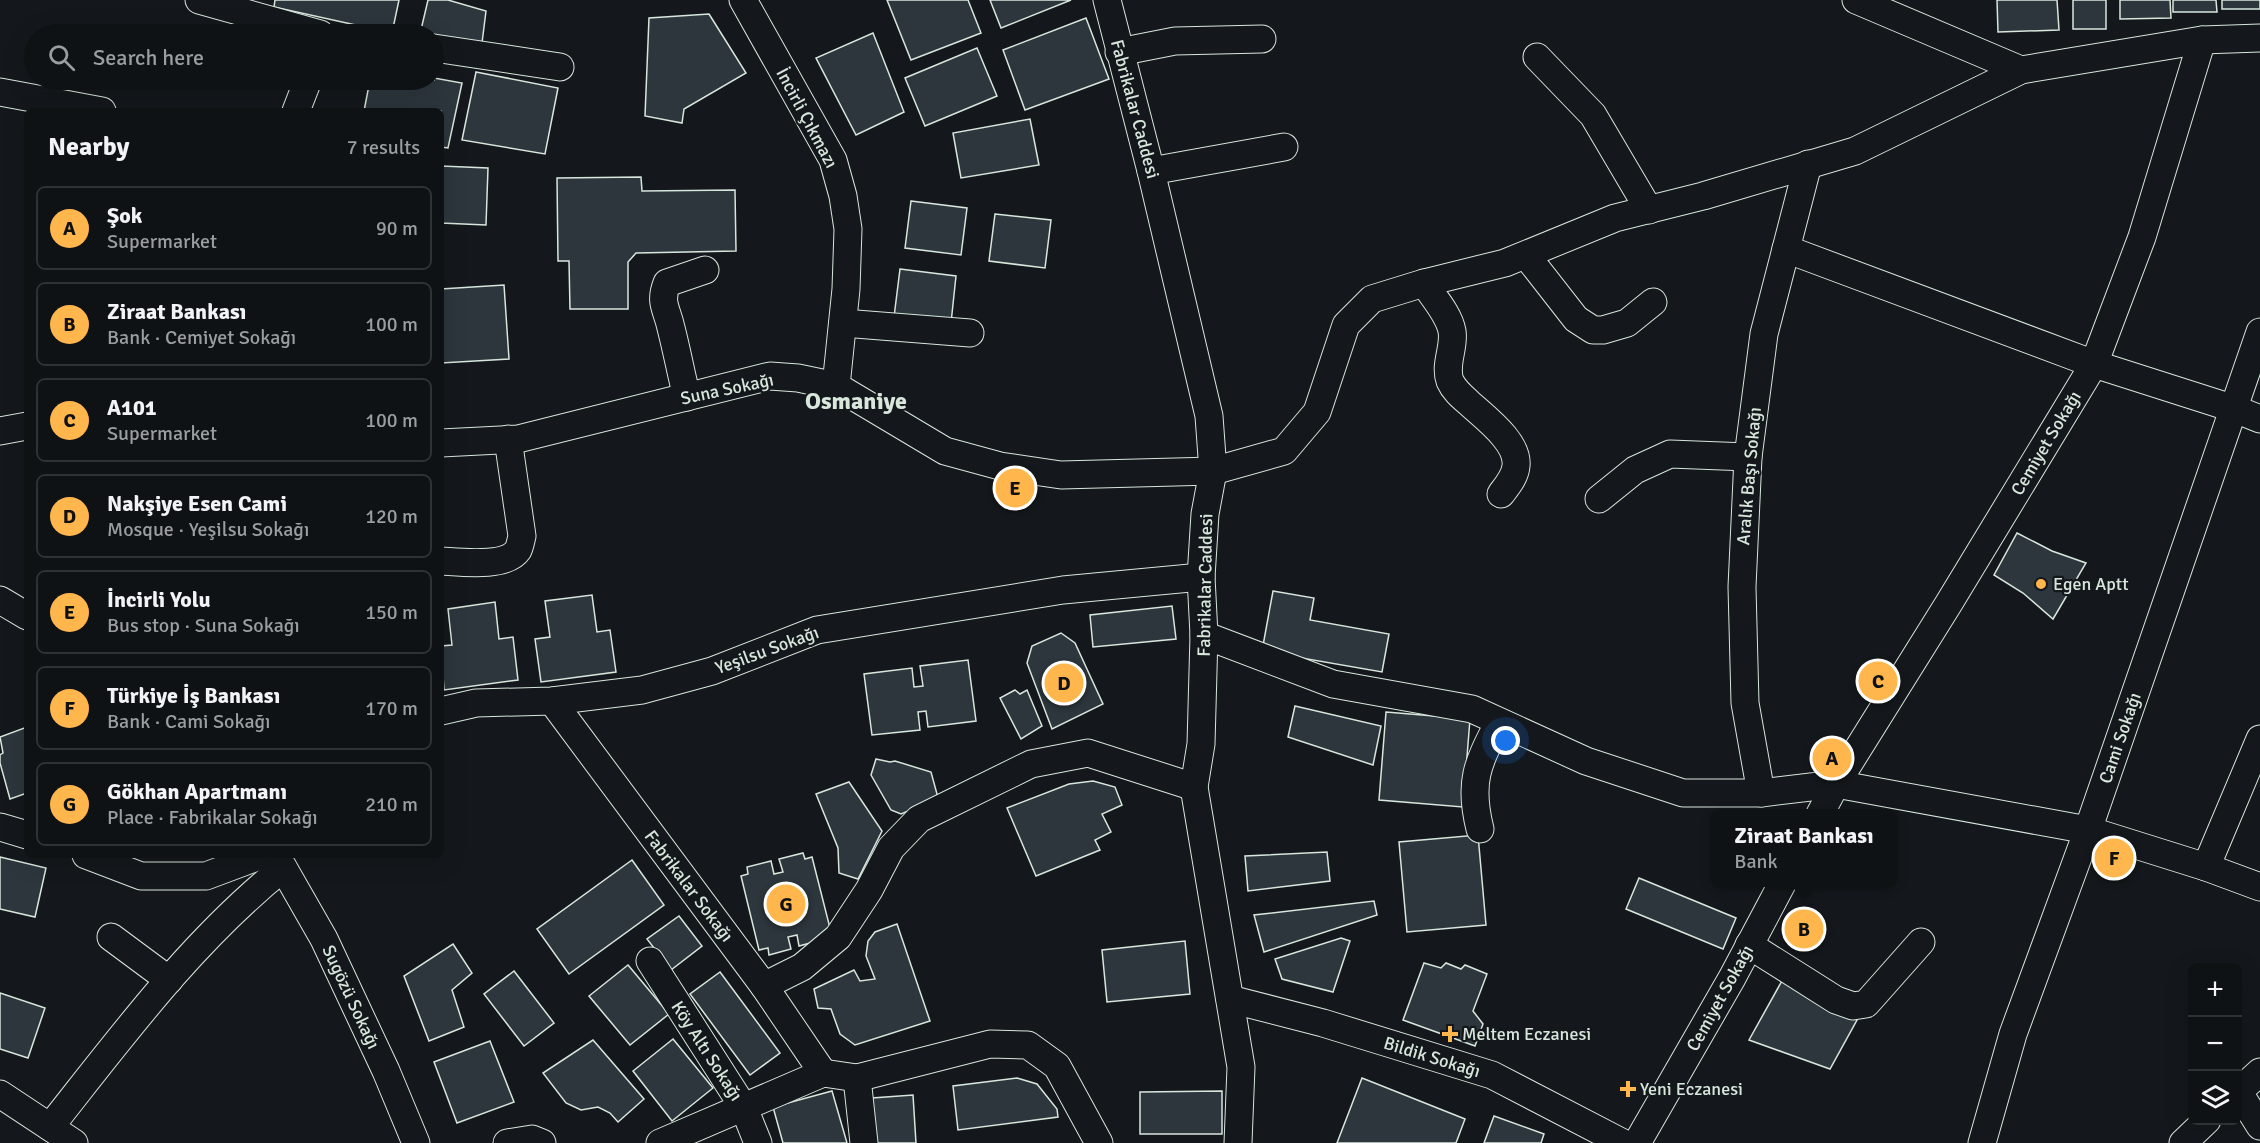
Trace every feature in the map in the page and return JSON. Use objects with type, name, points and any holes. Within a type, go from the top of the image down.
[{"type":"street","points":[[199,0],[284,24]]},
{"type":"street","name":"İncirli Çıkmazı","points":[[743,0],[833,160],[843,196],[848,229],[846,289],[836,386]]},
{"type":"street","name":"Fabrikalar Caddesi","points":[[1107,0],[1151,171],[1209,416],[1213,471],[1205,514],[1201,577],[1204,635],[1201,744],[1194,787],[1241,1067],[1238,1143]]},
{"type":"street","points":[[1856,0],[2021,70]]},
{"type":"street","name":"Suna Sokağı","points":[[444,443],[518,439],[770,376],[798,378],[836,386],[945,451],[1000,466],[1061,475],[1213,471],[1284,451],[1317,412],[1346,325],[1372,299],[1424,283],[1505,263],[1615,218],[1855,151],[2021,70],[2202,40],[2260,38]]},
{"type":"street","points":[[1119,52],[1175,41],[1262,39]]},
{"type":"street","name":"Cemiyet Sokağı","points":[[1822,809],[2094,364],[2142,237],[2202,40]]},
{"type":"street","points":[[444,50],[560,67]]},
{"type":"street","points":[[1537,57],[1593,115],[1649,210]]},
{"type":"street","points":[[297,108],[304,90]]},
{"type":"street","points":[[0,92],[57,107]]},
{"type":"street","points":[[1151,171],[1284,147]]},
{"type":"street","name":"Aralık Başı Sokağı","points":[[1761,793],[1745,703],[1742,587],[1748,457],[1764,334],[1808,164]]},
{"type":"street","points":[[1786,249],[2094,364],[2260,419]]},
{"type":"street","points":[[1526,255],[1576,319],[1593,330],[1604,330],[1627,323],[1653,302]]},
{"type":"street","points":[[687,397],[676,356],[671,325],[665,313],[663,293],[667,283],[705,270]]},
{"type":"street","points":[[1424,283],[1446,316],[1452,330],[1448,365],[1450,380],[1456,392],[1499,430],[1516,453],[1516,467],[1511,481],[1501,495]]},
{"type":"street","points":[[843,323],[970,333]]},
{"type":"street","name":"Cami Sokağı","points":[[1982,1143],[2013,1034],[2088,830],[2260,332]]},
{"type":"street","points":[[0,431],[24,427]]},
{"type":"street","points":[[444,561],[505,560],[518,550],[522,536],[508,440]]},
{"type":"street","points":[[1599,499],[1635,470],[1670,454],[1748,457]]},
{"type":"street","name":"Yeşilsu Sokağı","points":[[444,710],[476,703],[552,701],[642,690],[712,671],[817,630],[1063,590],[1201,577]]},
{"type":"street","points":[[0,600],[24,614]]},
{"type":"street","points":[[1204,635],[1333,684],[1472,709],[1586,761],[1683,793],[1761,793],[1836,784],[2088,830],[2206,867],[2260,887]]},
{"type":"street","name":"Fabrikalar Sokağı","points":[[552,701],[764,986],[823,1073]]},
{"type":"street","points":[[1480,829],[1475,798],[1479,763],[1499,722]]},
{"type":"street","points":[[2206,867],[2260,739]]},
{"type":"street","points":[[764,986],[802,967],[838,937],[869,890],[891,848],[919,819],[1031,764],[1088,753],[1194,787]]},
{"type":"street","points":[[0,827],[24,834]]},
{"type":"street","points":[[94,858],[141,876],[206,876],[274,859]]},
{"type":"street","points":[[50,1127],[156,993],[248,896],[274,859]]},
{"type":"street","name":"Sugözü Sokağı","points":[[274,859],[324,939],[386,1071],[416,1143]]},
{"type":"street","name":"Cemiyet Sokağı","points":[[1637,1143],[1780,887]]},
{"type":"street","points":[[111,937],[169,980]]},
{"type":"street","points":[[1749,945],[1836,1000],[1853,1006],[1866,1004],[1921,942]]},
{"type":"street","name":"Köy Altı Sokağı","points":[[650,961],[744,1108],[758,1143]]},
{"type":"street","name":"Bildik Sokağı","points":[[1230,999],[1323,1023],[1492,1075],[1623,1143]]},
{"type":"street","points":[[660,1143],[823,1073],[857,1078],[990,1044],[1028,1045],[1058,1066],[1099,1143]]},
{"type":"street","points":[[2242,1088],[2260,1072]]},
{"type":"street","points":[[857,1078],[864,1143]]},
{"type":"street","points":[[0,1094],[74,1143]]},
{"type":"street","points":[[2242,1098],[2260,1126]]},
{"type":"street","points":[[2183,1143],[2202,1125]]},
{"type":"street","points":[[507,1143],[532,1139],[542,1143]]},
{"type":"building","points":[[275,0],[399,0],[394,24],[351,24],[274,7]]},
{"type":"building","points":[[428,0],[448,0],[486,11],[482,43],[444,38],[444,24],[422,24]]},
{"type":"building","points":[[887,0],[968,0],[981,33],[911,60]]},
{"type":"building","points":[[990,0],[1071,0],[1001,28]]},
{"type":"building","points":[[1997,0],[2057,0],[2059,30],[1998,32]]},
{"type":"building","points":[[2073,0],[2106,0],[2106,29],[2073,29]]},
{"type":"building","points":[[2120,0],[2170,0],[2171,18],[2120,19]]},
{"type":"building","points":[[2173,0],[2216,0],[2217,12],[2173,12]]},
{"type":"building","points":[[2222,0],[2260,0],[2260,9],[2222,9]]},
{"type":"building","points":[[709,14],[746,73],[684,109],[682,123],[645,116],[649,18]]},
{"type":"building","points":[[1086,18],[1109,79],[1025,110],[1003,50]]},
{"type":"building","points":[[873,33],[904,112],[856,135],[816,58]]},
{"type":"building","points":[[977,48],[997,96],[925,126],[905,78]]},
{"type":"building","points":[[476,72],[558,88],[545,154],[462,140]]},
{"type":"building","points":[[444,80],[462,83],[448,148],[444,147],[444,108],[365,108],[368,90],[444,90]]},
{"type":"building","points":[[1030,119],[1039,165],[961,178],[953,133]]},
{"type":"building","points":[[444,166],[488,168],[486,225],[444,223]]},
{"type":"building","points":[[641,177],[642,191],[735,190],[736,251],[636,253],[628,262],[628,309],[570,309],[569,261],[558,261],[557,178]]},
{"type":"building","points":[[911,201],[967,208],[961,255],[905,248]]},
{"type":"building","points":[[995,214],[1051,220],[1045,268],[989,261]]},
{"type":"building","points":[[900,269],[956,276],[951,323],[894,317]]},
{"type":"building","points":[[504,285],[509,359],[444,363],[444,289]]},
{"type":"building","name":"Egen Aptt","points":[[2017,533],[2052,551],[2086,563],[2053,619],[2023,593],[1994,575]]},
{"type":"building","points":[[1273,591],[1314,598],[1310,620],[1389,634],[1382,672],[1262,651]]},
{"type":"building","points":[[592,595],[597,632],[610,630],[616,672],[541,682],[535,639],[550,637],[545,601]]},
{"type":"building","points":[[495,602],[499,639],[513,637],[518,680],[444,690],[444,646],[452,645],[448,609]]},
{"type":"building","points":[[1172,606],[1176,639],[1093,647],[1090,615]]},
{"type":"building","points":[[1061,633],[1075,643],[1103,704],[1052,729],[1027,663],[1032,646]]},
{"type":"building","points":[[968,660],[976,721],[928,727],[926,711],[918,712],[920,730],[872,735],[864,674],[912,668],[914,687],[923,686],[920,666]]},
{"type":"building","points":[[1015,690],[1020,694],[1027,690],[1042,726],[1021,739],[1000,698]]},
{"type":"building","points":[[1295,706],[1381,726],[1373,765],[1288,737]]},
{"type":"building","points":[[1386,712],[1470,719],[1463,807],[1379,800]]},
{"type":"building","points":[[24,728],[24,794],[10,799],[0,763],[0,755],[3,753],[0,737]]},
{"type":"building","points":[[876,759],[895,761],[931,772],[937,794],[935,800],[901,814],[891,810],[871,775]]},
{"type":"building","points":[[1093,781],[1115,787],[1122,805],[1102,814],[1111,832],[1095,840],[1100,850],[1036,876],[1007,808],[1069,784]]},
{"type":"building","points":[[849,782],[882,831],[858,879],[839,873],[838,848],[816,794]]},
{"type":"building","points":[[1478,835],[1486,925],[1407,932],[1399,842]]},
{"type":"building","points":[[1327,852],[1330,881],[1248,891],[1245,856]]},
{"type":"building","points":[[803,853],[805,859],[812,857],[831,932],[825,939],[799,946],[797,935],[788,937],[791,949],[769,955],[768,948],[759,950],[741,876],[748,874],[747,867],[771,861],[774,874],[783,872],[779,859]]},
{"type":"building","points":[[0,857],[46,868],[35,917],[0,909]]},
{"type":"building","points":[[632,860],[664,905],[569,974],[537,929]]},
{"type":"building","points":[[1639,878],[1736,918],[1723,949],[1626,909]]},
{"type":"building","points":[[1374,901],[1377,915],[1264,952],[1254,915]]},
{"type":"building","points":[[679,916],[702,946],[671,970],[647,939]]},
{"type":"building","points":[[897,924],[930,1021],[855,1045],[840,1034],[831,1009],[818,1008],[814,989],[854,970],[860,981],[875,979],[866,956],[868,941],[875,932]]},
{"type":"building","points":[[1341,938],[1350,941],[1333,992],[1282,979],[1275,959]]},
{"type":"building","points":[[1185,941],[1190,994],[1107,1002],[1102,950]]},
{"type":"building","points":[[453,944],[472,973],[452,990],[464,1027],[429,1041],[404,976]]},
{"type":"building","points":[[1424,963],[1441,968],[1446,963],[1461,969],[1465,965],[1487,974],[1473,1011],[1483,1024],[1475,1046],[1403,1020]]},
{"type":"building","points":[[628,965],[669,1014],[630,1045],[589,996]]},
{"type":"building","points":[[514,971],[554,1023],[524,1046],[484,994]]},
{"type":"building","points":[[720,972],[780,1053],[750,1075],[690,994]]},
{"type":"building","points":[[1783,979],[1857,1020],[1830,1069],[1749,1040]]},
{"type":"building","points":[[0,993],[45,1008],[28,1058],[0,1049]]},
{"type":"building","points":[[673,1039],[713,1088],[672,1121],[633,1071]]},
{"type":"building","points":[[593,1040],[644,1099],[618,1122],[610,1113],[598,1107],[581,1110],[566,1103],[543,1073]]},
{"type":"building","points":[[490,1041],[514,1102],[457,1123],[434,1062]]},
{"type":"building","points":[[1017,1078],[1037,1084],[1057,1109],[1058,1117],[958,1130],[953,1086]]},
{"type":"building","points":[[1362,1078],[1465,1119],[1456,1143],[1337,1143]]},
{"type":"building","points":[[832,1091],[847,1143],[783,1143],[773,1107]]},
{"type":"building","points":[[1222,1091],[1222,1134],[1140,1134],[1140,1092]]},
{"type":"building","points":[[913,1095],[916,1143],[874,1143],[872,1098]]},
{"type":"building","points":[[1494,1116],[1544,1134],[1541,1143],[1484,1143]]},
{"type":"place","name":"İncirli Yolu","points":[[1015,488]]},
{"type":"place","name":"Egen Aptt","points":[[2041,584]]},
{"type":"place","name":"A101","points":[[1878,681]]},
{"type":"place","name":"Nakşiye Esen Cami","points":[[1064,683]]},
{"type":"place","name":"Şok","points":[[1832,758]]},
{"type":"place","name":"Türkiye İş Bankası","points":[[2114,858]]},
{"type":"place","name":"Gökhan Apartmanı","points":[[786,904]]},
{"type":"place","name":"Ziraat Bankası","points":[[1804,929]]},
{"type":"place","name":"Meltem Eczanesi","points":[[1450,1034]]},
{"type":"place","name":"Yeni Eczanesi","points":[[1628,1089]]},
{"type":"district","name":"Osmaniye","points":[[856,401]]}]
